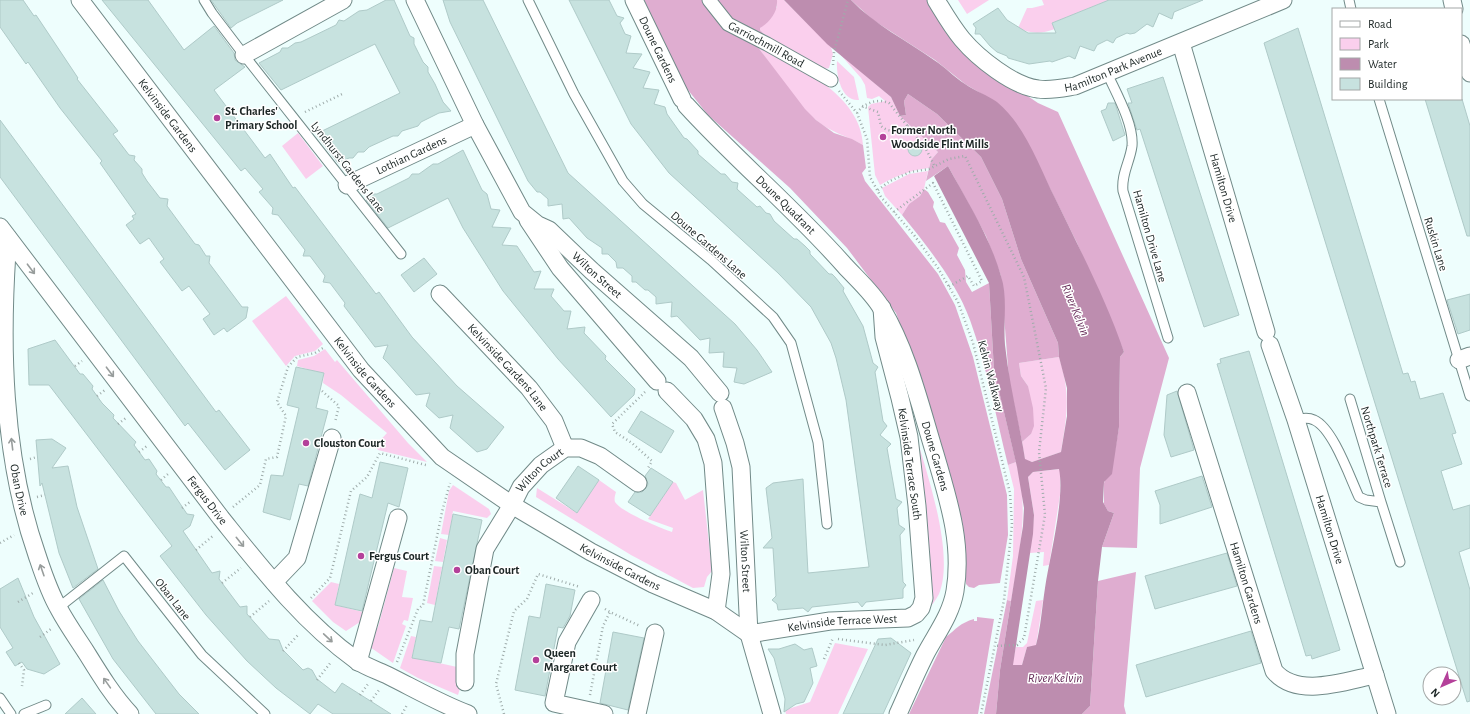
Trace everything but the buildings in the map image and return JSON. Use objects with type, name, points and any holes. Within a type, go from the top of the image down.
[{"type":"street","name":"Kelvinside Gardens","points":[[80,0],[361,370],[442,457],[512,505],[590,552],[653,584],[716,611],[749,634]]},
{"type":"street","points":[[244,55],[343,0]]},
{"type":"street","name":"Wilton Street","points":[[416,0],[475,125],[522,212],[560,268],[662,386],[694,419],[706,439],[713,463],[721,574],[716,611]]},
{"type":"street","name":"Doune Gardens","points":[[634,0],[684,102]]},
{"type":"street","name":"Garriochmill Road","points":[[709,0],[728,24],[831,80]]},
{"type":"street","name":"Hamilton Park Avenue","points":[[936,0],[955,29],[972,49],[984,60],[1003,74],[1026,87],[1040,89],[1069,87],[1181,43],[1283,0]]},
{"type":"street","name":"Hamilton Drive","points":[[1181,43],[1268,339],[1296,420],[1387,714]]},
{"type":"street","points":[[1462,47],[1470,73]]},
{"type":"street","name":"Doune Quadrant","points":[[684,102],[706,127],[815,232],[882,308]]},
{"type":"street","name":"Lothian Gardens","points":[[347,185],[475,125]]},
{"type":"street","name":"Wilton Street","points":[[522,212],[538,225],[549,230],[592,272],[691,358],[721,401],[735,443],[741,467],[749,634],[772,714]]},
{"type":"street","name":"Fergus Drive","points":[[4,232],[219,526],[300,611],[331,640],[358,662],[391,677],[414,690],[468,714]]},
{"type":"street","name":"Oban Drive","points":[[4,232],[3,300],[9,426],[20,498],[29,533],[45,579],[58,608],[94,665],[130,714]]},
{"type":"street","name":"Kelvinside Gardens Lane","points":[[440,294],[529,388],[554,421],[565,448]]},
{"type":"street","name":"Doune Gardens","points":[[882,308],[898,342],[912,378],[951,507],[958,566],[955,592],[950,611],[924,657],[898,714]]},
{"type":"street","name":"Kelvinside Terrace South","points":[[882,308],[884,337],[909,437],[917,506],[924,598]]},
{"type":"street","name":"Hamilton Gardens","points":[[1187,393],[1274,671],[1281,679],[1292,683],[1316,686],[1375,675]]},
{"type":"street","points":[[274,582],[297,558],[332,438]]},
{"type":"street","name":"Wilton Court","points":[[512,505],[521,487],[541,465],[565,448],[581,448],[600,456],[638,483]]},
{"type":"street","points":[[465,682],[465,654],[485,549],[512,505]]},
{"type":"street","points":[[358,662],[398,518]]},
{"type":"street","name":"Kelvinside Terrace West","points":[[749,634],[830,621],[908,618],[916,614],[921,608],[924,598]]},
{"type":"street","points":[[591,600],[567,642],[554,703],[604,714]]},
{"type":"street","points":[[637,714],[655,633]]},
{"type":"lane","name":"Lyndhurst Gardens Lane","points":[[204,0],[244,55],[401,254]]},
{"type":"lane","name":"Doune Gardens Lane","points":[[528,0],[574,94],[624,181],[643,204],[711,260],[773,317],[791,343],[818,442],[827,524]]},
{"type":"lane","name":"Hamilton Drive Lane","points":[[1107,73],[1132,132],[1130,155],[1123,177],[1124,191],[1168,338]]},
{"type":"lane","name":"Ruskin Lane","points":[[1379,100],[1464,358],[1470,396]]},
{"type":"lane","name":"Northpark Terrace","points":[[1350,399],[1400,562]]},
{"type":"lane","name":"Northpark Terrace","points":[[1296,420],[1307,418],[1314,419],[1324,427],[1331,438],[1359,497],[1366,500],[1381,502]]},
{"type":"lane","name":"Oban Lane","points":[[58,608],[124,556],[202,655],[265,714]]},
{"type":"lane","points":[[0,698],[11,714]]},
{"type":"lane","points":[[24,714],[46,705]]},
{"type":"path","points":[[834,52],[848,0]]},
{"type":"path","name":"Kelvin Walkway","points":[[831,80],[857,113],[867,139],[870,177],[881,197],[914,235],[938,268],[958,302],[973,344],[1010,493],[1012,525],[1005,592],[981,714]]},
{"type":"path","points":[[293,118],[342,94]]},
{"type":"path","points":[[857,113],[862,106],[882,100],[889,103],[926,149],[934,165]]},
{"type":"path","points":[[862,106],[878,112],[881,126],[888,131],[896,131],[909,126]]},
{"type":"path","points":[[878,190],[890,181],[910,172],[929,169],[934,165],[949,159],[965,156],[1024,276],[1046,388],[1039,452],[1045,515],[1024,638],[1017,645],[994,646]]},
{"type":"path","points":[[894,212],[933,183],[982,281],[974,286],[968,276],[948,287]]},
{"type":"path","points":[[196,550],[260,485],[266,460],[276,457],[286,416],[277,402],[278,394],[288,367],[297,357],[315,353],[324,347]]},
{"type":"path","points":[[75,366],[84,360]]},
{"type":"path","points":[[638,483],[652,461],[632,443],[614,432],[612,424],[662,386]]},
{"type":"path","points":[[97,396],[106,389]]},
{"type":"path","points":[[322,391],[339,406],[332,438]]},
{"type":"path","points":[[118,424],[127,416]]},
{"type":"path","points":[[140,452],[149,445]]},
{"type":"path","points":[[300,611],[330,578],[351,491],[367,477],[380,453],[423,465]]},
{"type":"path","points":[[28,459],[38,457]]},
{"type":"path","points":[[391,677],[418,608],[423,605],[447,489],[458,469]]},
{"type":"path","points":[[160,480],[170,472]]},
{"type":"path","points":[[182,508],[192,501]]},
{"type":"path","points":[[222,583],[243,567]]},
{"type":"path","points":[[504,714],[496,684],[514,611],[527,599],[538,574],[564,582]]},
{"type":"path","points":[[18,602],[36,591]]},
{"type":"path","points":[[250,617],[271,600]]},
{"type":"path","points":[[588,710],[602,630],[610,612],[655,633]]},
{"type":"path","points":[[40,637],[53,628]]},
{"type":"path","points":[[283,651],[302,632]]},
{"type":"path","points":[[824,658],[833,638]]},
{"type":"path","points":[[838,639],[885,645],[918,640]]},
{"type":"path","points":[[317,680],[334,659]]},
{"type":"path","points":[[20,663],[24,670],[22,686]]},
{"type":"path","points":[[360,695],[369,683]]},
{"type":"path","points":[[371,701],[379,690]]},
{"type":"path","points":[[402,714],[407,705]]},
{"type":"green space","points":[[777,0],[784,0],[831,47],[833,54],[829,68],[814,66],[793,55],[760,30],[777,7]]},
{"type":"green space","points":[[958,0],[989,0],[967,14]]},
{"type":"green space","points":[[1042,0],[1109,0],[1052,23],[1055,29],[1050,31],[1032,32],[1018,28],[1027,8],[1044,5]]},
{"type":"green space","points":[[754,42],[805,71],[838,95],[851,110],[859,127],[863,145],[827,128],[808,113],[792,94]]},
{"type":"green space","points":[[839,53],[891,97],[900,116],[938,152],[931,160],[929,168],[903,174],[880,185],[875,175],[868,107],[871,104],[885,101],[879,96],[872,99],[867,98],[865,85],[861,78]]},
{"type":"green space","points":[[837,61],[854,77],[859,100],[848,97],[844,92],[837,73]]},
{"type":"green space","points":[[298,133],[323,166],[306,179],[282,146]]},
{"type":"green space","points":[[928,171],[924,189],[920,196],[909,204],[902,215],[885,196],[882,188],[909,174]]},
{"type":"green space","points":[[286,296],[323,344],[315,351],[295,356],[286,366],[252,321]]},
{"type":"green space","points":[[325,349],[335,362],[337,360],[408,443],[427,462],[378,450],[375,446],[387,433],[341,395],[323,383],[324,374],[297,366],[298,360],[314,356]]},
{"type":"green space","points":[[1059,357],[1063,370],[1067,404],[1061,452],[1032,462],[1025,460],[1022,442],[1031,434],[1028,386],[1021,376],[1019,363]]},
{"type":"green space","points":[[912,422],[936,508],[944,555],[943,576],[939,594],[927,611]]},
{"type":"green space","points":[[1016,462],[1020,480],[1023,515],[1020,549],[1011,601],[1007,600],[1013,556],[1014,489],[1008,465]]},
{"type":"green space","points":[[1060,469],[1060,495],[1049,565],[1043,566],[1044,552],[1030,553],[1034,515],[1028,477],[1033,472]]},
{"type":"green space","points":[[599,480],[616,492],[615,502],[619,506],[642,519],[672,532],[673,528],[648,519],[673,482],[676,483],[685,500],[703,490],[712,571],[707,577],[704,587],[693,588],[631,555],[536,497],[537,488],[577,513]]},
{"type":"green space","points":[[453,485],[489,509],[491,514],[487,518],[453,511],[449,535],[441,534],[449,491]]},
{"type":"green space","points":[[440,538],[447,540],[443,562],[435,561]]},
{"type":"green space","points":[[434,566],[442,567],[435,605],[427,603]]},
{"type":"green space","points":[[394,568],[407,571],[402,597],[413,598],[408,621],[404,620],[402,624],[406,626],[393,663],[367,645],[378,627]]},
{"type":"green space","points":[[331,582],[339,584],[335,605],[363,612],[360,622],[346,631],[333,622],[312,601]]},
{"type":"green space","points":[[1043,600],[1036,646],[1027,647],[1022,665],[1012,665],[1016,647],[1023,647],[1027,643],[1036,601]]},
{"type":"green space","points":[[411,636],[416,637],[412,657],[457,667],[463,679],[458,695],[418,678],[400,668]]},
{"type":"green space","points":[[835,643],[868,649],[838,714],[786,714],[785,710],[810,702]]},
{"type":"shaded area","points":[[644,0],[703,0],[754,42],[805,109],[816,120],[834,133],[852,139],[863,145],[866,168],[862,173],[865,181],[938,274],[955,305],[973,357],[1007,495],[1008,535],[1000,583],[979,585],[974,588],[969,587],[966,584],[962,529],[926,396],[896,313],[847,248],[790,188],[708,115],[684,85]]},
{"type":"shaded area","points":[[713,0],[777,0],[775,13],[767,23],[760,28],[760,30],[769,39],[728,18]]},
{"type":"shaded area","points":[[851,0],[928,0],[1008,83],[1038,103],[1058,112],[1169,358],[1140,468],[1137,548],[1102,547],[1114,513],[1108,511],[1104,504],[1104,483],[1115,450],[1119,427],[1120,357],[1124,352],[1077,243],[1030,148],[1022,134],[997,103],[965,84],[935,60],[873,20]]},
{"type":"shaded area","points":[[908,94],[937,114],[981,157],[1002,199],[1021,259],[1058,343],[1059,357],[1019,363],[1021,376],[1028,386],[1033,408],[1034,426],[1031,434],[1022,442],[1009,380],[1001,276],[986,236],[948,166],[926,181],[931,160],[938,152],[900,116],[906,115],[904,101]]},
{"type":"shaded area","points":[[924,189],[928,192],[934,202],[933,207],[940,222],[945,223],[959,248],[957,255],[965,270],[966,282],[972,292],[989,283],[994,370],[1016,462],[1008,465],[991,392],[970,320],[957,292],[940,265],[902,215],[909,204],[920,196]]},
{"type":"shaded area","points":[[1136,572],[1124,706],[1126,714],[1082,714],[1090,706],[1098,581]]},
{"type":"shaded area","points":[[1007,600],[1011,601],[1000,670],[996,714],[984,714]]},
{"type":"shaded area","points":[[977,617],[994,619],[978,714],[909,714],[946,637],[965,622],[974,619],[974,621],[977,621]]},
{"type":"water","name":"River Kelvin","points":[[784,0],[851,0],[880,25],[938,63],[965,84],[997,102],[1007,111],[1016,122],[1037,160],[1092,274],[1117,332],[1124,352],[1120,357],[1119,427],[1112,474],[1104,482],[1103,502],[1108,511],[1114,513],[1102,547],[1098,581],[1090,706],[1082,714],[996,714],[1000,670],[1023,526],[1024,508],[1017,467],[994,370],[989,283],[934,176],[948,166],[991,247],[1001,276],[1005,301],[1005,345],[1009,374],[1025,459],[1032,462],[1061,452],[1067,416],[1067,388],[1059,357],[1058,343],[1021,259],[1002,199],[981,157],[937,114],[908,94],[904,101],[906,115],[900,116],[891,97],[827,44]],"holes":[[[1059,469],[1059,511],[1036,645],[1027,647],[1022,665],[1013,665],[1033,534],[1034,515],[1028,477],[1033,472]]]},
{"type":"place","name":"St. Charles' Primary School","points":[[217,118]]},
{"type":"place","name":"Former North Woodside Flint Mills","points":[[883,137]]},
{"type":"place","name":"Clouston Court","points":[[306,443]]},
{"type":"place","name":"Fergus Court","points":[[361,556]]},
{"type":"place","name":"Oban Court","points":[[457,570]]},
{"type":"place","name":"Queen Margaret Court","points":[[536,660]]}]
